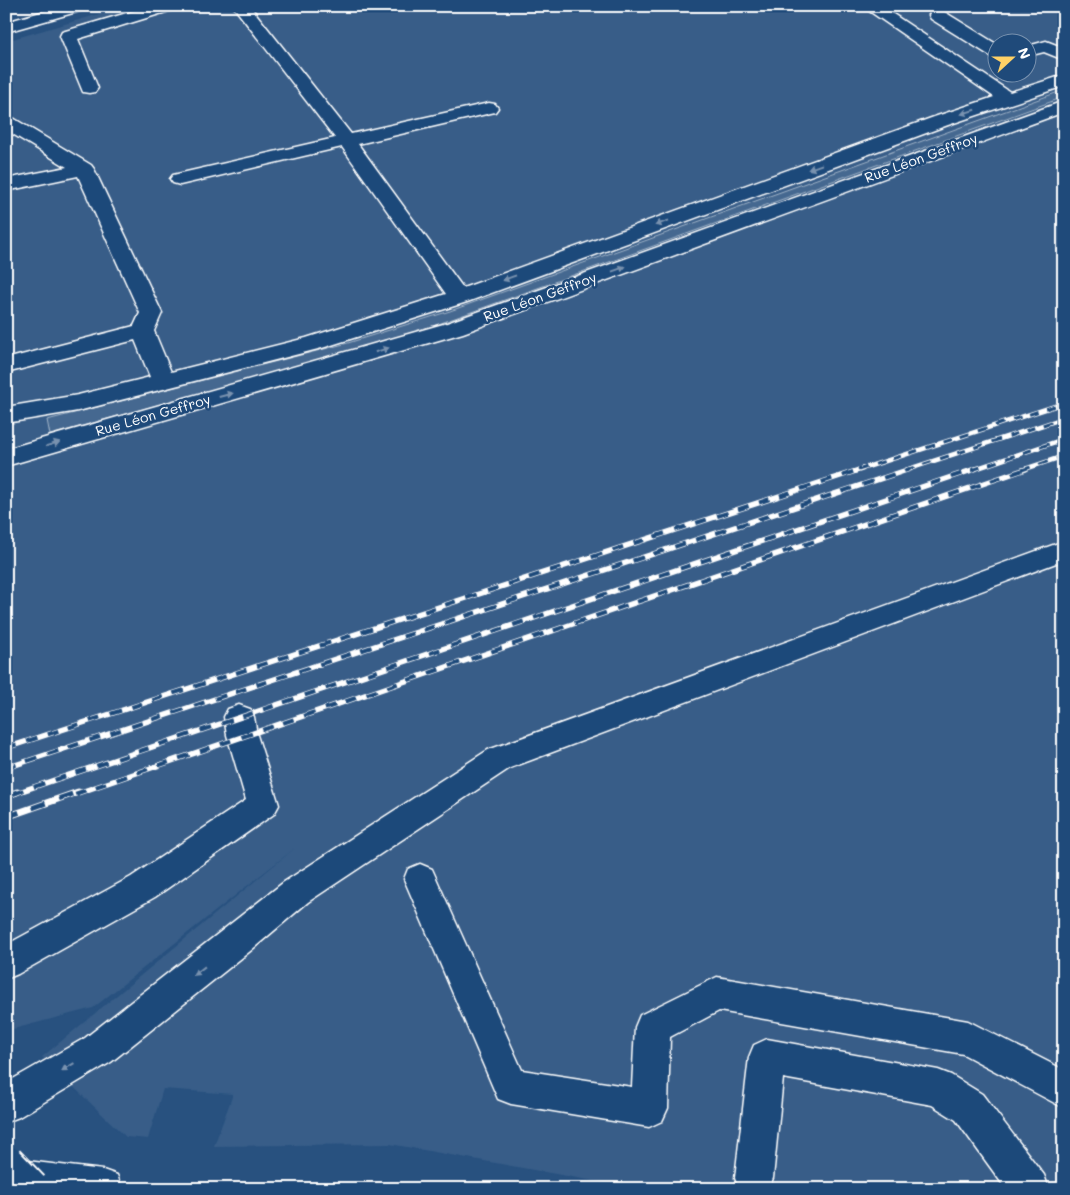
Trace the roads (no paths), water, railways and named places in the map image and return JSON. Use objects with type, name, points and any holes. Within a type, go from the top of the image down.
[{"type":"main road","points":[[89,88],[68,36],[170,6]]},
{"type":"main road","points":[[241,6],[346,140],[459,297]]},
{"type":"main road","points":[[870,6],[1008,99]]},
{"type":"main road","points":[[6,26],[78,7]]},
{"type":"main road","points":[[937,15],[988,46]]},
{"type":"main road","points":[[1038,48],[1046,46],[1064,54]]},
{"type":"main road","points":[[963,69],[988,63]]},
{"type":"main road","name":"Rue Léon Geffroy","points":[[6,415],[78,402],[163,382],[314,342],[459,297],[941,121],[1064,80]]},
{"type":"main road","name":"Rue Léon Geffroy","points":[[6,458],[456,328],[1064,106]]},
{"type":"main road","points":[[180,179],[489,108]]},
{"type":"main road","points":[[6,122],[84,168],[151,313],[143,331],[163,382]]},
{"type":"main road","points":[[6,186],[84,168]]},
{"type":"main road","points":[[6,366],[143,331]]},
{"type":"main road","points":[[6,1104],[98,1050],[237,941],[296,892],[499,759],[1064,550]]},
{"type":"main road","points":[[6,963],[143,886],[263,806],[242,735],[239,717]]},
{"type":"main road","points":[[420,879],[511,1086],[649,1108],[653,1027],[717,994],[968,1038],[1064,1090]]},
{"type":"main road","points":[[754,1178],[767,1057],[938,1088],[969,1107],[1030,1189]]},
{"type":"main road","points":[[6,1163],[32,1189]]},
{"type":"main road","points":[[6,1178],[103,1189]]},
{"type":"railway","points":[[858,470],[1064,403]]},
{"type":"railway","points":[[906,470],[1064,418]]},
{"type":"railway","points":[[972,470],[1064,439]]},
{"type":"railway","points":[[1022,470],[1064,456]]},
{"type":"railway","points":[[6,748],[862,469]]},
{"type":"railway","points":[[6,768],[910,469]]},
{"type":"railway","points":[[13,794],[975,469]]},
{"type":"railway","points":[[75,794],[1026,469]]},
{"type":"railway","points":[[6,796],[17,792]]},
{"type":"railway","points":[[6,817],[78,792]]}]
